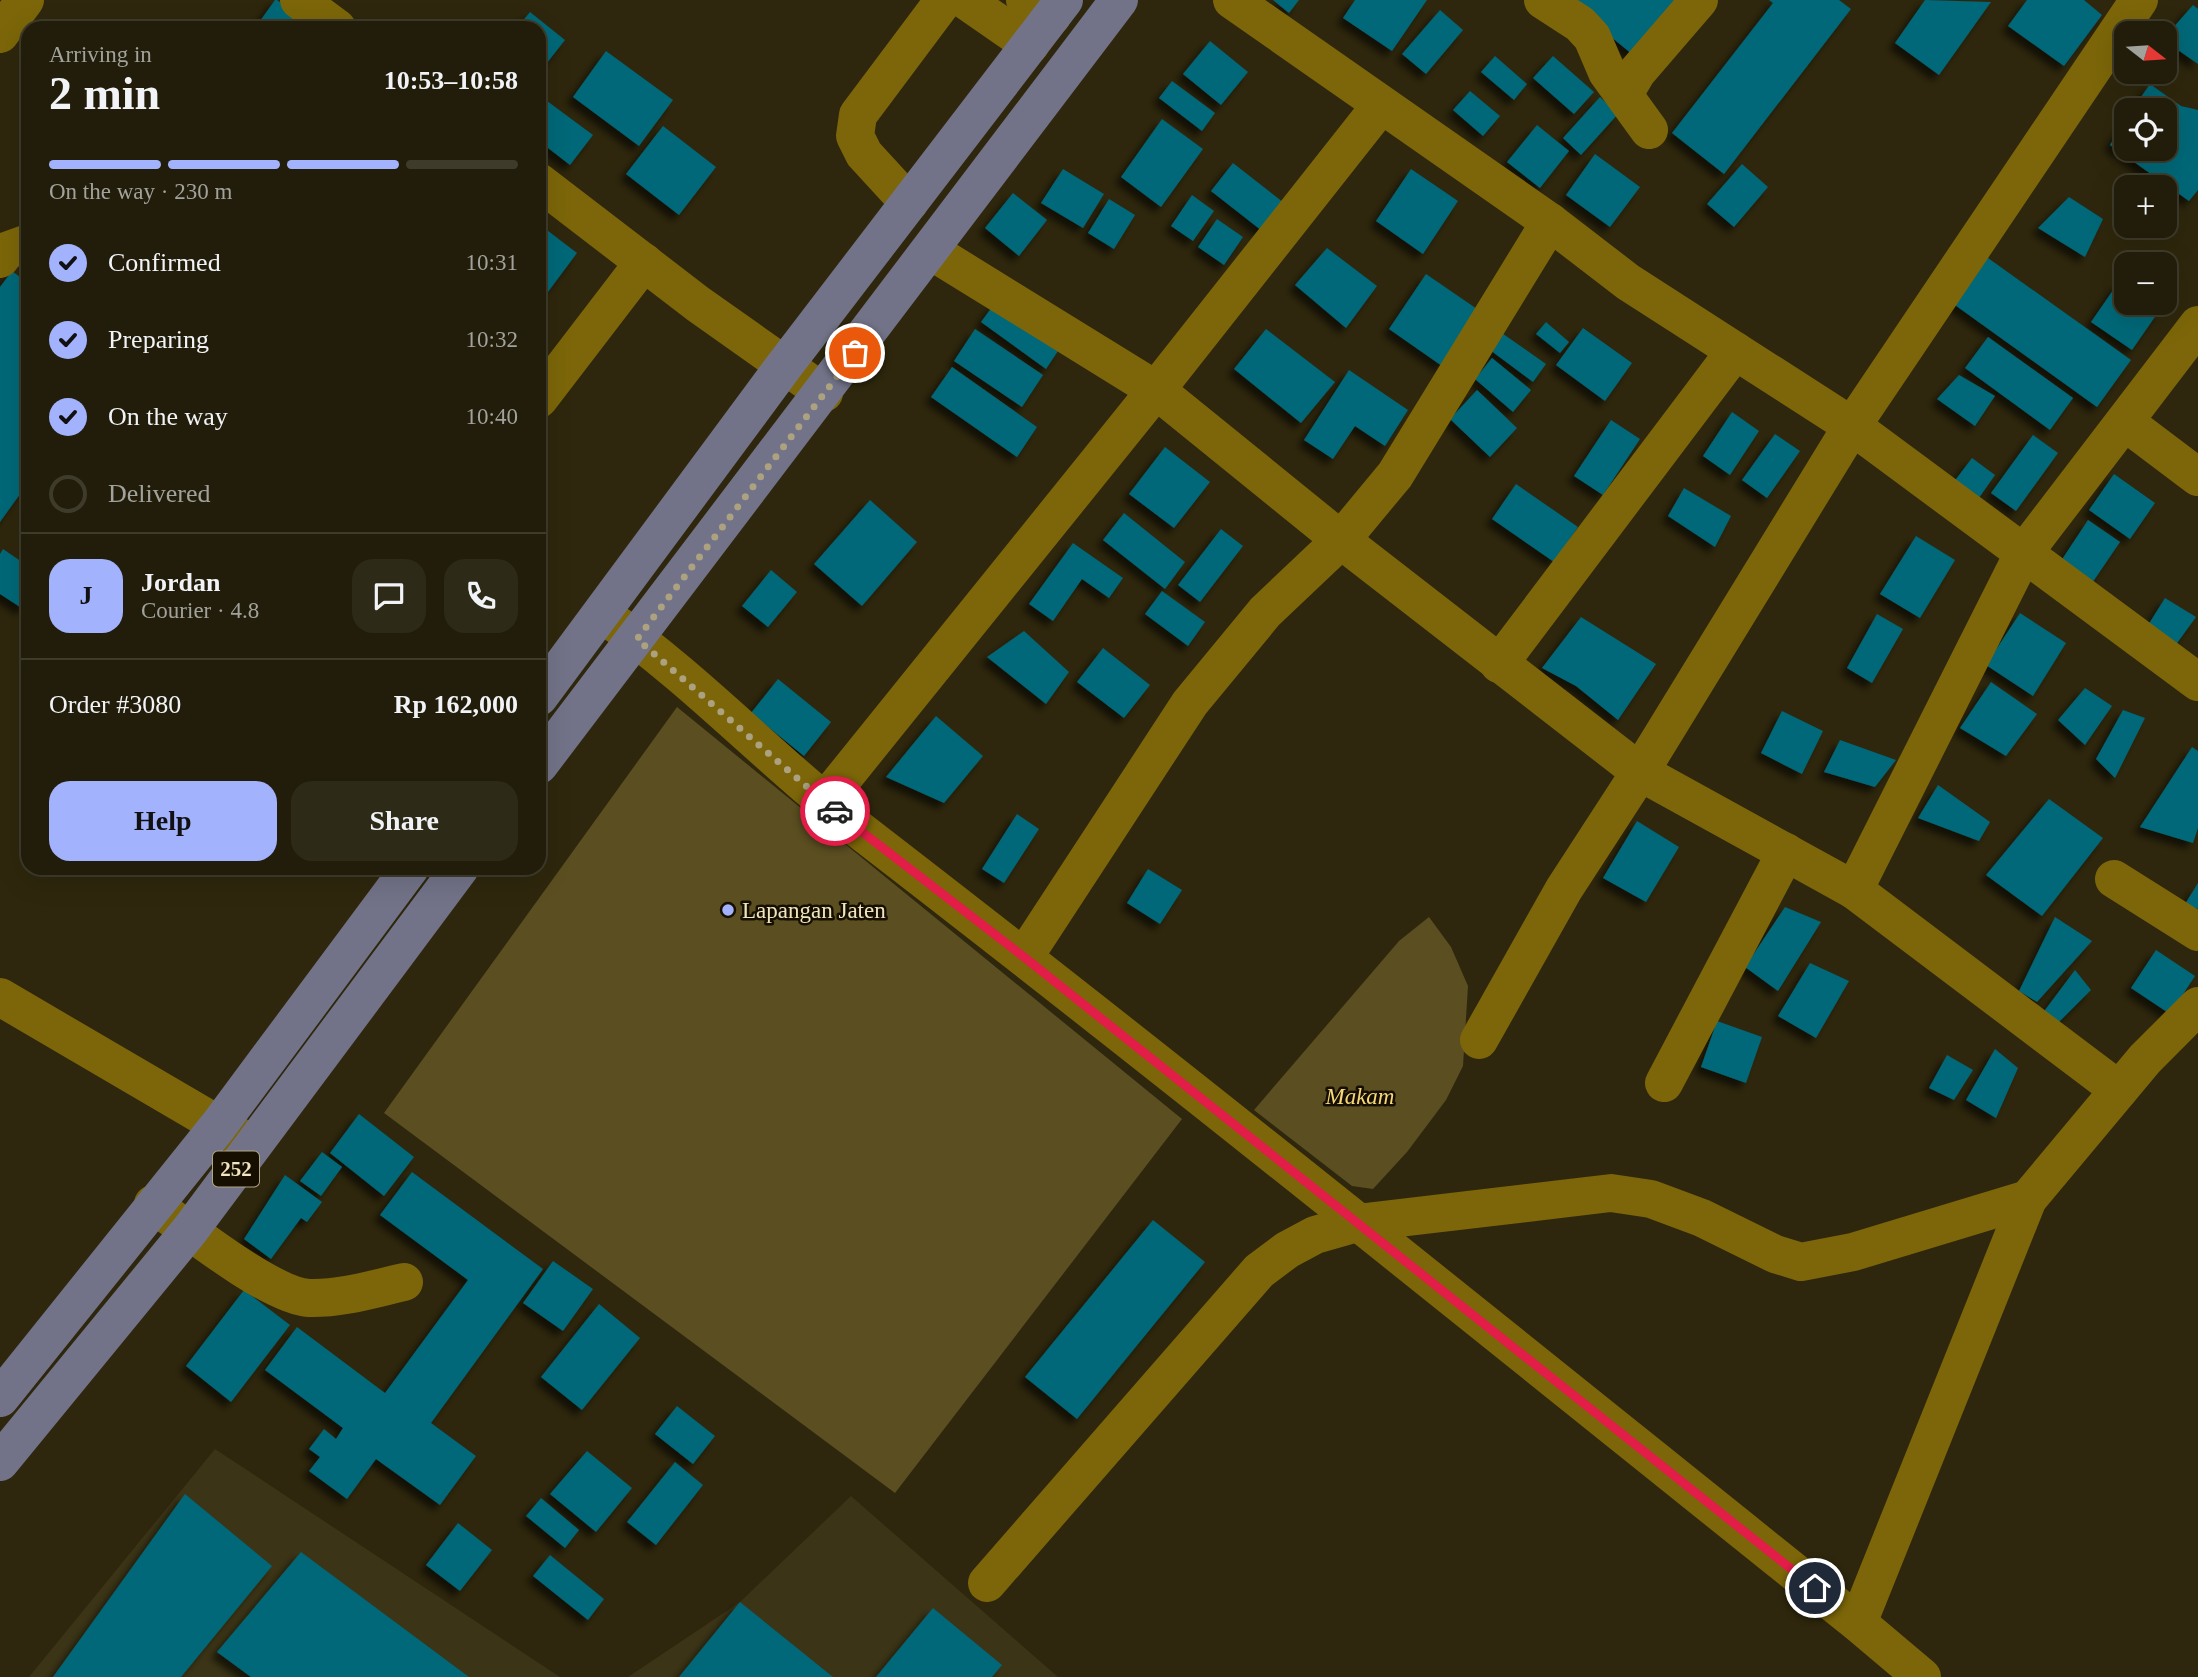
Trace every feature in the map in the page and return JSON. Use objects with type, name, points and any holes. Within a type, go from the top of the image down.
[{"type":"main road","points":[[546,756],[824,393],[1119,0]]},
{"type":"main road","points":[[546,688],[602,614],[769,355],[909,203],[1043,15]]},
{"type":"main road","name":"252","points":[[0,1398],[153,1204],[197,1112],[405,875]]},
{"type":"main road","name":"252","points":[[0,1462],[190,1230],[455,875]]},
{"type":"street","points":[[0,34],[24,0]]},
{"type":"street","points":[[299,0],[328,21]]},
{"type":"street","points":[[909,203],[864,154],[855,136],[858,115],[944,0]]},
{"type":"street","points":[[965,0],[1043,15]]},
{"type":"street","points":[[1232,0],[1550,222],[1628,282],[1852,426],[2198,682]]},
{"type":"street","points":[[1543,0],[1580,24],[1592,37],[1607,72],[1650,130]]},
{"type":"street","points":[[1624,94],[1637,72],[1699,0]]},
{"type":"street","points":[[1479,1040],[1564,889],[1640,772],[1852,426],[2139,0]]},
{"type":"street","points":[[824,802],[1156,390],[1381,105]]},
{"type":"street","points":[[546,187],[769,355],[824,393]]},
{"type":"street","points":[[1024,957],[1190,703],[1265,612],[1341,540],[1395,475],[1550,222]]},
{"type":"street","points":[[0,259],[6,251],[21,246]]},
{"type":"street","points":[[931,251],[1156,390],[1341,540],[1640,772],[1854,890],[2119,1090]]},
{"type":"street","points":[[546,390],[644,262]]},
{"type":"street","points":[[1854,890],[2023,554],[2198,325]]},
{"type":"street","points":[[1499,664],[1735,351]]},
{"type":"street","points":[[2125,422],[2198,477]]},
{"type":"street","points":[[602,614],[637,639],[824,802],[1024,957],[1922,1677]]},
{"type":"street","points":[[1664,1083],[1786,852]]},
{"type":"street","points":[[2114,879],[2198,932]]},
{"type":"street","points":[[0,997],[253,1146]]},
{"type":"street","points":[[1858,1623],[2028,1199],[2119,1090],[2198,1006]]},
{"type":"street","points":[[987,1583],[1259,1271],[1287,1250],[1315,1235],[1357,1223],[1611,1192],[1651,1199],[1702,1218],[1775,1254],[1801,1262],[1853,1252],[2028,1199]]},
{"type":"street","points":[[153,1204],[276,1288],[305,1298],[333,1298],[404,1282]]},
{"type":"shaded area","points":[[215,1449],[560,1677],[29,1677]]},
{"type":"shaded area","points":[[851,1496],[1058,1677],[628,1677],[740,1602]]},
{"type":"green space","name":"Lapangan Jaten","points":[[677,707],[1182,1119],[895,1493],[384,1113]]},
{"type":"green space","name":"Makam","points":[[1429,917],[1451,947],[1468,986],[1463,1066],[1446,1100],[1407,1152],[1373,1189],[1352,1186],[1254,1110],[1399,941]]},
{"type":"building","points":[[277,0],[306,21],[260,21]]},
{"type":"building","points":[[1273,0],[1299,0],[1289,13]]},
{"type":"building","points":[[1355,0],[1427,0],[1392,51],[1343,18]]},
{"type":"building","points":[[1566,0],[1686,0],[1638,59]]},
{"type":"building","points":[[1769,0],[1839,0],[1851,9],[1724,174],[1672,133],[1773,3]]},
{"type":"building","points":[[1925,0],[1991,2],[1939,75],[1895,43]]},
{"type":"building","points":[[2027,0],[2084,0],[2102,15],[2064,66],[2008,26]]},
{"type":"building","points":[[2193,5],[2198,9],[2198,64],[2177,49],[2177,23]]},
{"type":"building","points":[[1440,10],[1463,30],[1426,74],[1402,54]]},
{"type":"building","points":[[530,12],[541,21],[523,21]]},
{"type":"building","points":[[546,25],[565,40],[546,64]]},
{"type":"building","points":[[1210,41],[1248,72],[1221,105],[1183,74]]},
{"type":"building","points":[[606,51],[673,100],[639,146],[573,97]]},
{"type":"building","points":[[1495,56],[1527,84],[1514,100],[1481,72]]},
{"type":"building","points":[[1553,56],[1594,92],[1574,114],[1533,78]]},
{"type":"building","points":[[1172,81],[1215,113],[1202,131],[1159,98]]},
{"type":"building","points":[[2150,84],[2170,98],[2140,98]]},
{"type":"building","points":[[1470,91],[1500,116],[1483,136],[1453,110]]},
{"type":"building","points":[[1600,97],[1618,114],[1581,155],[1563,138]]},
{"type":"building","points":[[546,100],[593,135],[570,165],[546,146]]},
{"type":"building","points":[[2177,103],[2198,110],[2198,190],[2189,201],[2177,192],[2177,175],[2152,175],[2133,161],[2177,161]]},
{"type":"building","points":[[1162,119],[1203,149],[1161,207],[1121,177]]},
{"type":"building","points":[[1537,125],[1569,151],[1540,188],[1507,162]]},
{"type":"building","points":[[663,126],[716,167],[679,215],[626,174]]},
{"type":"building","points":[[1595,154],[1640,187],[1610,227],[1566,195]]},
{"type":"building","points":[[1233,163],[1288,206],[1266,234],[1211,191]]},
{"type":"building","points":[[1742,164],[1768,187],[1734,227],[1707,204]]},
{"type":"building","points":[[1063,169],[1104,194],[1083,228],[1041,203]]},
{"type":"building","points":[[1411,169],[1458,201],[1423,254],[1376,221]]},
{"type":"building","points":[[1013,193],[1047,220],[1019,256],[985,228]]},
{"type":"building","points":[[1192,195],[1214,211],[1193,241],[1171,226]]},
{"type":"building","points":[[2069,197],[2103,219],[2085,257],[2038,228]]},
{"type":"building","points":[[1109,199],[1135,215],[1114,249],[1088,233]]},
{"type":"building","points":[[1217,219],[1243,237],[1224,265],[1198,247]]},
{"type":"building","points":[[546,229],[577,253],[546,295]]},
{"type":"building","points":[[1327,248],[1377,286],[1346,328],[1295,285]]},
{"type":"building","points":[[1981,253],[2131,360],[2097,407],[1948,300]]},
{"type":"building","points":[[12,271],[21,278],[21,493],[0,522],[0,287]]},
{"type":"building","points":[[1426,274],[1480,311],[1442,366],[1389,329]]},
{"type":"building","points":[[2114,289],[2114,315],[2156,315],[2132,350],[2091,322]]},
{"type":"building","points":[[995,303],[1060,348],[1046,369],[981,322]]},
{"type":"building","points":[[1546,322],[1569,342],[1560,353],[1536,334]]},
{"type":"building","points":[[1583,328],[1632,363],[1605,401],[1556,365]]},
{"type":"building","points":[[975,329],[1043,375],[1022,407],[954,361]]},
{"type":"building","points":[[1266,329],[1335,382],[1301,423],[1234,369]]},
{"type":"building","points":[[1499,331],[1546,364],[1533,382],[1486,347]]},
{"type":"building","points":[[1988,337],[2073,398],[2050,430],[1965,368]]},
{"type":"building","points":[[1492,358],[1531,390],[1513,412],[1475,379]]},
{"type":"building","points":[[952,367],[1037,427],[1017,457],[931,397]]},
{"type":"building","points":[[1349,370],[1408,410],[1385,446],[1355,426],[1333,459],[1304,440]]},
{"type":"building","points":[[1959,375],[1995,396],[1975,426],[1937,399]]},
{"type":"building","points":[[1477,390],[1517,428],[1490,457],[1450,419]]},
{"type":"building","points":[[1732,412],[1759,431],[1730,475],[1703,456]]},
{"type":"building","points":[[1611,420],[1640,439],[1603,495],[1574,476]]},
{"type":"building","points":[[1775,434],[1800,451],[1767,498],[1742,480]]},
{"type":"building","points":[[2033,435],[2058,453],[2016,511],[1991,493]]},
{"type":"building","points":[[1165,447],[1210,482],[1174,528],[1129,494]]},
{"type":"building","points":[[1972,458],[1995,475],[1974,505],[1950,487]]},
{"type":"building","points":[[2114,474],[2155,503],[2130,539],[2089,510]]},
{"type":"building","points":[[1516,484],[1578,527],[1554,562],[1492,519]]},
{"type":"building","points":[[1684,488],[1731,516],[1715,547],[1668,516]]},
{"type":"building","points":[[870,500],[917,542],[862,606],[814,564]]},
{"type":"building","points":[[1124,513],[1185,562],[1165,589],[1103,540]]},
{"type":"building","points":[[2088,520],[2120,542],[2086,592],[2055,570]]},
{"type":"building","points":[[1221,529],[1243,546],[1200,602],[1178,585]]},
{"type":"building","points":[[1916,536],[1955,560],[1920,618],[1880,594]]},
{"type":"building","points":[[1073,543],[1123,578],[1109,598],[1082,579],[1053,621],[1029,604]]},
{"type":"building","points":[[3,549],[21,561],[21,608],[0,594],[0,554]]},
{"type":"building","points":[[771,570],[797,592],[768,627],[742,606]]},
{"type":"building","points":[[1162,591],[1205,622],[1188,646],[1145,614]]},
{"type":"building","points":[[2165,598],[2196,617],[2172,650],[2145,630]]},
{"type":"building","points":[[2020,613],[2066,643],[2033,696],[1986,665]]},
{"type":"building","points":[[1877,614],[1903,629],[1872,683],[1847,668]]},
{"type":"building","points":[[1581,617],[1656,664],[1618,720],[1576,686],[1542,668]]},
{"type":"building","points":[[1024,631],[1069,672],[1046,704],[987,657]]},
{"type":"building","points":[[1103,648],[1150,685],[1124,718],[1077,682]]},
{"type":"building","points":[[778,679],[831,722],[804,756],[751,713]]},
{"type":"building","points":[[1991,682],[2037,714],[2006,756],[1960,728]]},
{"type":"building","points":[[2085,688],[2112,706],[2085,745],[2058,720]]},
{"type":"building","points":[[2123,710],[2145,718],[2115,778],[2096,759]]},
{"type":"building","points":[[1782,711],[1823,731],[1802,774],[1761,753]]},
{"type":"building","points":[[936,716],[983,756],[944,803],[886,777]]},
{"type":"building","points":[[1840,740],[1896,760],[1875,787],[1824,772]]},
{"type":"building","points":[[2192,747],[2198,751],[2198,828],[2193,843],[2140,827]]},
{"type":"building","points":[[1938,785],[1990,822],[1979,841],[1918,818]]},
{"type":"building","points":[[2049,799],[2103,838],[2042,916],[1986,875]]},
{"type":"building","points":[[1017,814],[1039,829],[1004,883],[982,869]]},
{"type":"building","points":[[1637,821],[1679,847],[1646,902],[1603,878]]},
{"type":"building","points":[[1148,869],[1182,890],[1160,924],[1127,903]]},
{"type":"building","points":[[2198,883],[2198,909],[2185,904]]},
{"type":"building","points":[[1785,907],[1821,922],[1778,991],[1745,967]]},
{"type":"building","points":[[2055,917],[2092,941],[2037,1002],[2019,991]]},
{"type":"building","points":[[2156,950],[2195,976],[2170,1014],[2131,988]]},
{"type":"building","points":[[1810,963],[1849,981],[1816,1038],[1778,1016]]},
{"type":"building","points":[[2075,970],[2091,990],[2057,1024],[2042,1014]]},
{"type":"building","points":[[1717,1021],[1762,1037],[1746,1083],[1701,1067]]},
{"type":"building","points":[[1995,1049],[2018,1068],[1996,1118],[1966,1100]]},
{"type":"building","points":[[1947,1055],[1973,1070],[1954,1100],[1929,1088]]},
{"type":"building","points":[[359,1114],[414,1157],[384,1196],[330,1153]]},
{"type":"building","points":[[322,1152],[342,1167],[321,1196],[300,1181]]},
{"type":"building","points":[[412,1172],[543,1269],[431,1423],[476,1456],[440,1505],[376,1459],[347,1499],[309,1471],[320,1457],[309,1449],[324,1429],[336,1439],[343,1428],[265,1370],[297,1327],[385,1393],[468,1280],[380,1215]]},
{"type":"building","points":[[285,1175],[322,1202],[307,1222],[301,1218],[271,1259],[244,1239]]},
{"type":"building","points":[[1153,1220],[1205,1262],[1077,1419],[1025,1377]]},
{"type":"building","points":[[553,1261],[593,1289],[563,1331],[523,1303]]},
{"type":"building","points":[[244,1290],[290,1325],[231,1402],[186,1366]]},
{"type":"building","points":[[599,1304],[640,1338],[582,1410],[541,1377]]},
{"type":"building","points":[[677,1406],[715,1436],[693,1464],[655,1434]]},
{"type":"building","points":[[587,1451],[632,1488],[596,1532],[550,1494]]},
{"type":"building","points":[[675,1462],[703,1485],[656,1545],[627,1522]]},
{"type":"building","points":[[185,1494],[272,1566],[181,1677],[53,1677]]},
{"type":"building","points":[[541,1498],[579,1530],[565,1548],[526,1516]]},
{"type":"building","points":[[458,1523],[492,1550],[460,1591],[426,1565]]},
{"type":"building","points":[[301,1552],[469,1677],[251,1677],[217,1652]]},
{"type":"building","points":[[550,1555],[604,1599],[588,1620],[533,1576]]},
{"type":"building","points":[[740,1602],[833,1677],[679,1677]]},
{"type":"building","points":[[933,1608],[1002,1665],[992,1677],[876,1677]]},
{"type":"way so far","points":[[835,811],[637,639],[855,353]]},
{"type":"place","name":"Lapangan Jaten","points":[[728,910]]},
{"type":"route","points":[[835,811],[1024,957],[1815,1588]]}]
